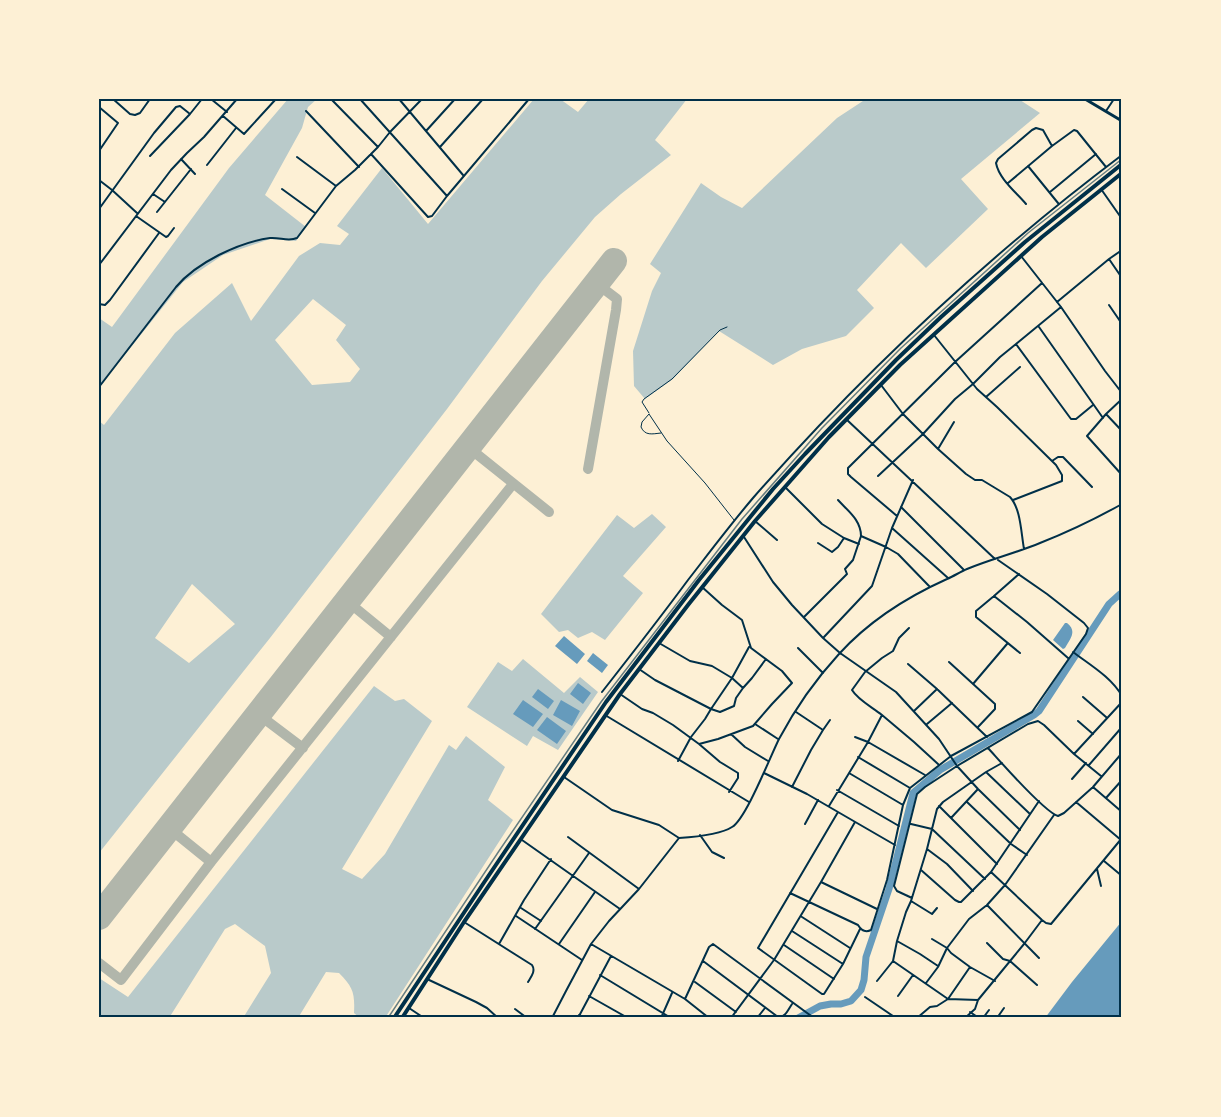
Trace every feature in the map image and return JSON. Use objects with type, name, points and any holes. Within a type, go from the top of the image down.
[{"type":"highway","points":[[394,1018],[606,702],[682,602],[773,489],[896,360],[941,317],[1038,231],[1122,164]]},
{"type":"highway","points":[[402,1018],[605,715],[754,521],[846,419],[945,322],[1042,237],[1101,189],[1121,176]]},
{"type":"highway","points":[[1038,231],[1042,237]]},
{"type":"highway","points":[[941,317],[945,322]]},
{"type":"highway","points":[[825,433],[829,437]]},
{"type":"highway","points":[[682,602],[687,606]]},
{"type":"highway","points":[[583,736],[588,740]]},
{"type":"highway","points":[[538,803],[543,806]]},
{"type":"highway","points":[[490,872],[496,876]]},
{"type":"highway","points":[[483,884],[488,888]]},
{"type":"highway","points":[[407,998],[413,1001]]},
{"type":"street","points":[[113,99],[130,114],[135,115],[140,113],[150,99]]},
{"type":"street","points":[[150,156],[202,99]]},
{"type":"street","points":[[212,99],[227,112]]},
{"type":"street","points":[[99,265],[171,170],[237,99]]},
{"type":"street","points":[[223,116],[245,134],[276,99]]},
{"type":"street","points":[[331,99],[378,147]]},
{"type":"street","points":[[360,99],[447,196]]},
{"type":"street","points":[[399,99],[464,176]]},
{"type":"street","points":[[99,387],[186,276],[231,249],[271,238],[294,240],[302,234],[336,186],[359,167],[422,99]]},
{"type":"street","points":[[426,131],[454,99]]},
{"type":"street","points":[[440,147],[483,99]]},
{"type":"street","points":[[371,154],[428,217],[432,216],[529,99]]},
{"type":"street","points":[[1085,99],[1122,121]]},
{"type":"street","points":[[1106,111],[1114,99]]},
{"type":"street","points":[[99,209],[154,133],[176,107],[180,106],[190,114]]},
{"type":"street","points":[[99,107],[118,123],[99,151]]},
{"type":"street","points":[[306,111],[359,167]]},
{"type":"street","points":[[207,165],[236,128]]},
{"type":"street","points":[[1026,204],[1000,173],[996,163],[1036,128],[1043,130],[1052,146]]},
{"type":"street","points":[[1008,183],[1071,130],[1075,130],[1106,167]]},
{"type":"street","points":[[1050,192],[1096,154]]},
{"type":"street","points":[[602,692],[739,515],[813,433],[914,330],[1058,203],[1122,155]]},
{"type":"street","points":[[297,158],[336,186]]},
{"type":"street","points":[[181,159],[195,174]]},
{"type":"street","points":[[1028,166],[1058,203]]},
{"type":"street","points":[[157,212],[191,169]]},
{"type":"street","points":[[99,180],[159,233],[167,237],[174,228]]},
{"type":"street","points":[[282,189],[315,213]]},
{"type":"street","points":[[1101,189],[1122,218]]},
{"type":"street","points":[[153,194],[165,202]]},
{"type":"street","points":[[99,304],[105,305],[110,300],[159,233]]},
{"type":"street","points":[[1057,302],[1122,250]]},
{"type":"street","points":[[1021,256],[1061,307],[1122,393]]},
{"type":"street","points":[[1109,259],[1122,278]]},
{"type":"street","points":[[897,516],[848,474],[849,466],[955,362],[1042,283]]},
{"type":"street","points":[[1109,305],[1122,324]]},
{"type":"street","points":[[878,476],[1000,357],[1061,307]]},
{"type":"street","points":[[1038,326],[1103,418]]},
{"type":"street","points":[[933,334],[973,384],[1052,461],[1062,475],[1062,481],[1013,500]]},
{"type":"street","points":[[1016,344],[1071,419],[1076,419],[1093,405]]},
{"type":"street","points":[[986,397],[1020,367]]},
{"type":"street","points":[[880,384],[903,414],[938,449],[972,478],[982,480],[1013,500],[1024,549]]},
{"type":"street","points":[[1122,399],[1087,436],[1122,475]]},
{"type":"street","points":[[1106,414],[1122,431]]},
{"type":"street","points":[[790,892],[858,925],[860,929],[867,932],[871,930],[887,880],[903,805],[910,788],[952,756],[1032,712],[1068,658],[1075,653],[1088,628],[1019,574],[996,559],[846,419]]},
{"type":"street","points":[[938,449],[954,422]]},
{"type":"street","points":[[1052,461],[1063,457],[1092,487]]},
{"type":"street","points":[[823,638],[872,586],[892,528],[913,480]]},
{"type":"street","points":[[785,486],[822,524],[844,538],[859,544]]},
{"type":"street","points":[[804,617],[847,574],[845,569],[854,560],[859,544],[861,527],[838,500]]},
{"type":"street","points":[[564,776],[612,810],[659,825],[679,838],[718,832],[734,826],[742,816],[768,761],[796,712],[840,653],[870,625],[929,587],[964,570],[1076,528],[1122,504]]},
{"type":"street","points":[[901,507],[964,570]]},
{"type":"street","points":[[739,515],[746,522]]},
{"type":"street","points":[[754,521],[777,540]]},
{"type":"street","points":[[892,528],[949,579]]},
{"type":"street","points":[[743,536],[766,573],[823,638],[865,672],[896,692],[978,789],[1020,830]]},
{"type":"street","points":[[861,536],[902,557],[929,587]]},
{"type":"street","points":[[818,543],[832,552],[838,548],[844,538]]},
{"type":"street","points":[[1019,574],[976,611],[975,615],[1020,653]]},
{"type":"street","points":[[699,744],[755,724],[792,683],[787,676],[750,646],[742,620],[702,586]]},
{"type":"street","points":[[994,596],[1068,658]]},
{"type":"street","points":[[909,628],[899,638],[893,651],[865,672],[852,692],[939,765]]},
{"type":"street","points":[[659,642],[690,661],[712,666],[743,688]]},
{"type":"street","points":[[973,684],[1007,644]]},
{"type":"street","points":[[678,761],[750,646]]},
{"type":"street","points":[[798,648],[823,673]]},
{"type":"street","points":[[1075,653],[1117,687],[1122,696]]},
{"type":"street","points":[[639,669],[655,680],[720,712],[733,707],[736,698],[766,659]]},
{"type":"street","points":[[949,662],[996,707],[978,727]]},
{"type":"street","points":[[908,664],[987,737]]},
{"type":"street","points":[[914,711],[937,689]]},
{"type":"street","points":[[620,694],[642,709],[673,724],[720,762],[738,772],[739,776],[729,792]]},
{"type":"street","points":[[1083,698],[1107,718]]},
{"type":"street","points":[[1074,754],[1122,702]]},
{"type":"street","points":[[926,725],[952,703]]},
{"type":"street","points":[[796,712],[823,730]]},
{"type":"street","points":[[605,715],[748,802]]},
{"type":"street","points":[[829,806],[882,715]]},
{"type":"street","points":[[792,787],[830,720]]},
{"type":"street","points":[[1078,721],[1093,734]]},
{"type":"street","points":[[937,908],[932,914],[897,891],[894,886],[917,794],[925,787],[957,765],[1028,724],[1038,722],[1044,724],[1074,754],[1101,776]]},
{"type":"street","points":[[755,724],[779,740]]},
{"type":"street","points":[[1072,779],[1122,727]]},
{"type":"street","points":[[731,734],[745,747],[768,761]]},
{"type":"street","points":[[855,737],[868,742],[925,775]]},
{"type":"street","points":[[988,748],[1038,801],[1054,815],[1060,816],[1093,787],[1122,753]]},
{"type":"street","points":[[858,757],[910,788]]},
{"type":"street","points":[[877,981],[893,961],[937,809],[943,802],[986,772],[1003,763]]},
{"type":"street","points":[[986,772],[1030,814]]},
{"type":"street","points":[[764,773],[829,806],[895,845]]},
{"type":"street","points":[[849,773],[903,805]]},
{"type":"street","points":[[1106,798],[1122,780]]},
{"type":"street","points":[[1117,785],[1122,790]]},
{"type":"street","points":[[1093,787],[1121,810]]},
{"type":"street","points":[[951,818],[978,789]]},
{"type":"street","points":[[837,790],[899,826]]},
{"type":"street","points":[[805,824],[818,800]]},
{"type":"street","points":[[920,869],[959,903],[962,902],[992,872],[1038,801]]},
{"type":"street","points":[[966,802],[1011,844],[1027,855]]},
{"type":"street","points":[[992,872],[1042,920],[1048,924],[1052,923],[1121,839],[1076,802]]},
{"type":"street","points":[[939,806],[997,864]]},
{"type":"street","points":[[838,812],[758,949],[822,994],[826,992],[834,979],[860,929]]},
{"type":"street","points":[[926,983],[938,967],[946,948],[969,918],[987,905],[1005,885],[1054,815]]},
{"type":"street","points":[[731,1018],[784,945],[855,822]]},
{"type":"street","points":[[911,824],[932,829],[985,879]]},
{"type":"street","points":[[700,835],[712,852],[724,858]]},
{"type":"street","points":[[568,837],[639,889]]},
{"type":"street","points":[[552,1018],[591,944],[639,889],[679,838]]},
{"type":"street","points":[[521,839],[620,909]]},
{"type":"street","points":[[927,849],[947,864],[973,891]]},
{"type":"street","points":[[535,929],[589,853]]},
{"type":"street","points":[[499,944],[550,859]]},
{"type":"street","points":[[1104,861],[1122,876]]},
{"type":"street","points":[[1097,869],[1101,886]]},
{"type":"street","points":[[821,882],[877,909]]},
{"type":"street","points":[[559,944],[596,891]]},
{"type":"street","points":[[987,905],[1039,958]]},
{"type":"street","points":[[520,908],[541,921]]},
{"type":"street","points":[[516,916],[582,960]]},
{"type":"street","points":[[801,917],[850,948]]},
{"type":"street","points":[[965,1018],[1042,920]]},
{"type":"street","points":[[465,922],[533,966],[534,972],[528,982]]},
{"type":"street","points":[[792,931],[843,963]]},
{"type":"street","points":[[932,939],[970,967],[994,981]]},
{"type":"street","points":[[897,941],[938,967]]},
{"type":"street","points":[[987,943],[1003,959],[1010,961],[1037,985]]},
{"type":"street","points":[[591,944],[685,999],[709,1018]]},
{"type":"street","points":[[685,999],[709,947],[713,944],[814,1018]]},
{"type":"street","points":[[784,945],[834,979]]},
{"type":"street","points":[[585,1018],[578,1016],[611,956]]},
{"type":"street","points":[[703,961],[778,1017],[782,1017],[793,1003]]},
{"type":"street","points":[[893,961],[948,999],[978,1000]]},
{"type":"street","points":[[917,1018],[930,1007],[937,1006],[948,999],[970,967]]},
{"type":"street","points":[[600,975],[671,1018]]},
{"type":"street","points":[[898,996],[913,975]]},
{"type":"street","points":[[427,979],[481,1005],[496,1018]]},
{"type":"street","points":[[694,981],[736,1012]]},
{"type":"street","points":[[661,1018],[672,993]]},
{"type":"street","points":[[589,996],[628,1018]]},
{"type":"street","points":[[865,997],[896,1018]]},
{"type":"street","points":[[408,1008],[424,1018]]},
{"type":"street","points":[[757,1018],[765,1008]]},
{"type":"street","points":[[997,1018],[1004,1008]]},
{"type":"street","points":[[515,1009],[527,1018]]},
{"type":"street","points":[[983,1018],[989,1010]]},
{"type":"street","points":[[970,1012],[979,1018]]},
{"type":"lane","points":[[727,327],[720,330],[672,379],[642,402],[660,433],[705,483],[735,521]]},
{"type":"lane","points":[[650,414],[642,422],[642,430],[649,434],[660,433]]},
{"type":"shaded area","points":[[288,99],[317,99],[308,107],[302,128],[265,195],[306,227],[296,241],[270,239],[223,255],[183,282],[99,387],[99,318],[112,327],[229,168]]},
{"type":"shaded area","points":[[534,99],[560,99],[578,112],[589,99],[687,99],[655,140],[671,155],[595,217],[542,281],[447,409],[270,638],[99,853],[99,421],[104,425],[175,333],[232,283],[251,321],[299,256],[320,243],[340,245],[349,234],[337,226],[382,168],[428,224]],"holes":[[[313,299],[346,325],[336,340],[360,369],[350,382],[312,385],[275,340]],[[192,584],[235,624],[189,663],[155,638]]]},
{"type":"shaded area","points":[[866,99],[1020,99],[1040,113],[961,179],[988,209],[926,268],[901,243],[857,290],[874,308],[846,336],[802,349],[773,365],[719,331],[673,379],[645,399],[634,386],[633,351],[652,291],[661,273],[650,264],[701,183],[742,208],[837,118]]},
{"type":"shaded area","points":[[652,514],[666,527],[623,576],[643,593],[605,640],[592,632],[578,638],[568,630],[559,632],[541,614],[617,515],[634,528]]},
{"type":"shaded area","points":[[523,659],[564,693],[580,677],[598,692],[558,750],[533,736],[527,746],[467,707],[498,662],[512,671]]},
{"type":"shaded area","points":[[374,686],[395,701],[404,699],[432,721],[342,869],[362,879],[385,854],[449,745],[456,750],[466,736],[505,767],[488,800],[513,820],[385,1018],[360,1018],[354,1013],[353,995],[347,982],[339,973],[326,972],[298,1018],[243,1018],[271,973],[265,946],[235,924],[225,929],[169,1018],[99,1018],[99,978],[128,997]]},
{"type":"water","points":[[1065,623],[1072,629],[1072,635],[1063,649],[1053,640]]},
{"type":"water","points":[[564,636],[585,654],[577,664],[555,646]]},
{"type":"water","points":[[593,653],[608,665],[602,673],[587,661]]},
{"type":"water","points":[[578,683],[591,693],[583,704],[570,694]]},
{"type":"water","points":[[538,689],[554,701],[548,709],[532,697]]},
{"type":"water","points":[[523,700],[543,714],[533,727],[513,714]]},
{"type":"water","points":[[561,700],[580,711],[572,726],[553,715]]},
{"type":"water","points":[[547,717],[566,731],[557,744],[537,730]]},
{"type":"water","points":[[1122,921],[1122,1018],[1045,1018],[1072,982]]},
{"type":"waterway","points":[[798,1018],[820,1006],[851,1001],[861,990],[866,957],[889,889],[913,793],[940,770],[1039,711],[1109,604],[1122,594]]},
{"type":"taxiway","points":[[588,469],[617,299],[596,283]]},
{"type":"taxiway","points":[[468,447],[549,512]]},
{"type":"taxiway","points":[[99,963],[121,980],[211,862],[513,484]]},
{"type":"taxiway","points":[[347,601],[391,637]]},
{"type":"taxiway","points":[[258,714],[303,748]]},
{"type":"taxiway","points":[[169,828],[211,862]]},
{"type":"runway","points":[[99,917],[614,261]]},
{"type":"railway","points":[[388,1018],[601,702],[742,519],[822,428],[901,348],[1028,233],[1122,159]]}]
